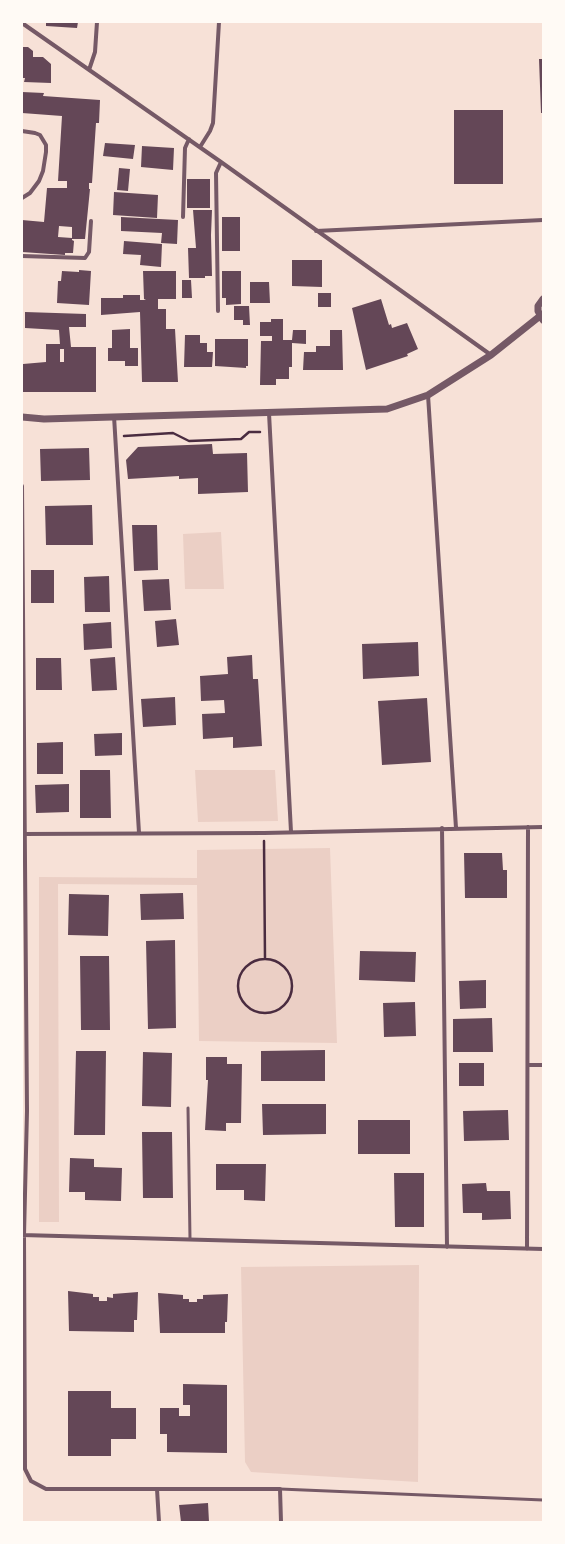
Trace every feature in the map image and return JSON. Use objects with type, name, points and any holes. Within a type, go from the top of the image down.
[{"type":"street","points":[[89,70],[95,52],[97,22]]},
{"type":"street","points":[[200,147],[213,123],[219,22]]},
{"type":"street","points":[[22,23],[200,147],[491,355]]},
{"type":"street","points":[[22,131],[40,135],[46,145],[46,152],[43,171],[39,181],[30,193],[22,198]]},
{"type":"street","points":[[184,217],[185,148],[188,139]]},
{"type":"street","points":[[218,311],[216,173],[221,162]]},
{"type":"street","points":[[316,231],[543,220]]},
{"type":"street","points":[[22,256],[85,258],[89,252],[91,221]]},
{"type":"street","points":[[22,417],[44,418],[387,410],[428,395],[491,355],[541,318],[538,306],[543,299]]},
{"type":"street","points":[[428,395],[456,828]]},
{"type":"street","points":[[269,413],[291,832]]},
{"type":"street","points":[[114,416],[139,833]]},
{"type":"street","points":[[22,486],[23,1235],[25,1469],[31,1481],[46,1488],[280,1488],[281,1522]]},
{"type":"street","points":[[527,1249],[528,827]]},
{"type":"street","points":[[23,834],[264,833],[543,827]]},
{"type":"street","points":[[442,828],[447,1247]]},
{"type":"street","points":[[528,1065],[543,1065]]},
{"type":"street","points":[[23,1235],[543,1249]]},
{"type":"street","points":[[157,1489],[159,1522]]},
{"type":"lane","points":[[188,1108],[190,1239]]},
{"type":"lane","points":[[280,1488],[543,1500]]},
{"type":"path","points":[[115,436],[173,433],[189,441],[241,439],[249,432],[270,432]]},
{"type":"path","points":[[264,833],[265,959]]},
{"type":"path","points":[[265,959],[274,960],[283,965],[289,972],[293,990],[290,999],[284,1007],[276,1012],[266,1014],[249,1008],[241,998],[238,986],[243,970],[253,962],[265,959]]},
{"type":"shaded area","points":[[221,532],[224,589],[185,589],[183,534]]},
{"type":"shaded area","points":[[195,770],[275,770],[278,821],[198,822]]},
{"type":"shaded area","points":[[330,848],[337,1043],[199,1041],[197,885],[58,884],[59,1222],[39,1222],[39,877],[197,878],[197,850]]},
{"type":"shaded area","points":[[419,1265],[418,1482],[251,1472],[245,1462],[241,1267]]},
{"type":"building","points":[[46,22],[78,22],[77,28],[46,26]]},
{"type":"building","points":[[23,47],[28,47],[33,51],[33,57],[43,57],[51,64],[51,83],[24,82],[25,78],[22,78]]},
{"type":"building","points":[[539,59],[543,59],[543,113],[541,113]]},
{"type":"building","points":[[22,92],[44,93],[43,96],[100,100],[99,123],[96,123],[92,183],[89,183],[90,189],[85,239],[72,239],[74,241],[73,253],[65,253],[65,255],[22,252],[22,220],[44,222],[47,188],[67,188],[67,181],[58,181],[62,116],[22,113]],"holes":[[[59,226],[72,227],[72,238],[58,237]]]},
{"type":"building","points":[[454,110],[503,110],[503,184],[454,184]]},
{"type":"building","points":[[105,143],[135,145],[133,159],[103,156]]},
{"type":"building","points":[[142,146],[174,148],[173,170],[141,167]]},
{"type":"building","points":[[119,168],[130,169],[128,191],[117,190]]},
{"type":"building","points":[[187,179],[210,179],[210,208],[187,208]]},
{"type":"building","points":[[114,192],[158,195],[157,218],[113,215]]},
{"type":"building","points":[[193,210],[212,210],[212,276],[205,276],[205,278],[189,278],[188,248],[196,248]]},
{"type":"building","points":[[121,217],[178,220],[177,244],[161,243],[162,233],[121,231]]},
{"type":"building","points":[[222,217],[240,217],[240,251],[222,251]]},
{"type":"building","points":[[124,241],[162,244],[161,267],[140,265],[141,255],[123,254]]},
{"type":"building","points":[[292,260],[322,260],[322,287],[292,286]]},
{"type":"building","points":[[79,270],[91,271],[89,305],[57,303],[58,281],[61,281],[62,271],[79,272]]},
{"type":"building","points":[[143,271],[176,271],[176,299],[158,299],[158,309],[166,309],[166,329],[175,329],[178,382],[142,382],[140,312],[101,315],[101,298],[123,298],[123,295],[140,295],[140,300],[146,300],[144,299]]},
{"type":"building","points":[[222,271],[241,271],[241,304],[226,305],[226,298],[222,298]]},
{"type":"building","points":[[182,280],[191,280],[192,298],[182,298]]},
{"type":"building","points":[[250,282],[269,282],[270,303],[250,303]]},
{"type":"building","points":[[318,293],[331,293],[331,307],[318,307]]},
{"type":"building","points":[[381,299],[389,325],[391,324],[392,328],[407,323],[418,349],[407,354],[408,356],[366,370],[352,308]]},
{"type":"building","points":[[234,306],[249,306],[250,325],[243,325],[243,320],[234,320]]},
{"type":"building","points":[[25,312],[86,314],[86,327],[69,327],[71,347],[96,347],[96,392],[23,392],[23,364],[46,362],[46,344],[60,344],[59,330],[25,328]],"holes":[[[60,349],[64,349],[64,362],[60,362]]]},
{"type":"building","points":[[271,319],[283,319],[283,340],[292,340],[293,330],[306,330],[306,344],[292,343],[292,367],[289,367],[289,379],[276,379],[276,385],[260,385],[261,341],[272,341],[272,336],[260,336],[260,322],[271,322]]},
{"type":"building","points":[[130,329],[130,348],[138,348],[138,366],[125,366],[125,361],[108,361],[108,348],[112,348],[112,330]]},
{"type":"building","points":[[330,330],[342,330],[343,370],[303,370],[304,352],[316,352],[316,346],[330,346]]},
{"type":"building","points":[[185,335],[200,335],[200,343],[207,343],[207,352],[213,352],[212,367],[184,367]]},
{"type":"building","points":[[215,339],[248,339],[248,366],[246,366],[246,368],[215,366]]},
{"type":"building","points":[[212,444],[213,454],[247,453],[248,492],[198,494],[198,478],[179,479],[179,476],[128,479],[126,460],[138,447]]},
{"type":"building","points":[[89,448],[90,480],[41,481],[40,449]]},
{"type":"building","points":[[92,505],[93,545],[46,545],[45,506]]},
{"type":"building","points":[[132,525],[157,525],[158,570],[134,571]]},
{"type":"building","points":[[31,570],[54,570],[54,603],[31,603]]},
{"type":"building","points":[[109,576],[110,612],[85,612],[84,577]]},
{"type":"building","points":[[169,579],[171,610],[144,611],[142,580]]},
{"type":"building","points":[[176,619],[179,645],[157,647],[155,621]]},
{"type":"building","points":[[111,622],[112,648],[84,650],[83,624]]},
{"type":"building","points":[[418,642],[419,676],[363,679],[362,644]]},
{"type":"building","points":[[252,655],[253,679],[258,679],[262,746],[233,748],[233,737],[203,739],[202,714],[225,713],[224,700],[201,701],[200,676],[228,674],[227,657]]},
{"type":"building","points":[[115,657],[117,690],[92,691],[90,659]]},
{"type":"building","points":[[36,658],[61,658],[62,690],[36,690]]},
{"type":"building","points":[[175,697],[176,725],[143,727],[141,699]]},
{"type":"building","points":[[427,698],[431,762],[382,765],[378,701]]},
{"type":"building","points":[[122,733],[122,755],[95,756],[94,734]]},
{"type":"building","points":[[63,742],[63,774],[37,774],[37,743]]},
{"type":"building","points":[[80,770],[110,770],[111,818],[80,818]]},
{"type":"building","points":[[69,784],[69,812],[36,813],[35,785]]},
{"type":"building","points":[[464,853],[502,853],[503,870],[507,870],[507,898],[465,898]]},
{"type":"building","points":[[183,893],[184,919],[141,920],[140,894]]},
{"type":"building","points":[[69,894],[109,895],[108,936],[68,935]]},
{"type":"building","points":[[175,940],[176,1028],[148,1029],[146,941]]},
{"type":"building","points":[[360,951],[416,952],[415,982],[359,980]]},
{"type":"building","points":[[80,956],[109,956],[110,1030],[81,1030]]},
{"type":"building","points":[[486,980],[486,1008],[460,1009],[459,981]]},
{"type":"building","points":[[415,1002],[416,1036],[384,1037],[383,1003]]},
{"type":"building","points":[[492,1018],[493,1052],[453,1052],[453,1019]]},
{"type":"building","points":[[325,1050],[325,1081],[261,1081],[261,1051]]},
{"type":"building","points":[[76,1051],[106,1051],[105,1135],[74,1135]]},
{"type":"building","points":[[143,1052],[172,1053],[171,1107],[142,1106]]},
{"type":"building","points":[[206,1057],[227,1057],[227,1064],[242,1064],[241,1123],[226,1123],[226,1131],[205,1130],[208,1080],[206,1080]]},
{"type":"building","points":[[459,1063],[484,1063],[484,1086],[459,1086]]},
{"type":"building","points":[[262,1104],[326,1104],[326,1134],[263,1135]]},
{"type":"building","points":[[508,1110],[509,1140],[464,1141],[463,1111]]},
{"type":"building","points":[[358,1120],[410,1120],[410,1154],[358,1154]]},
{"type":"building","points":[[142,1132],[172,1132],[173,1198],[143,1198]]},
{"type":"building","points":[[70,1158],[94,1159],[94,1167],[122,1168],[121,1201],[85,1200],[85,1192],[69,1192]]},
{"type":"building","points":[[216,1164],[266,1164],[265,1201],[244,1200],[244,1190],[216,1190]]},
{"type":"building","points":[[394,1173],[424,1173],[424,1227],[395,1227]]},
{"type":"building","points":[[486,1183],[487,1191],[510,1191],[511,1219],[482,1220],[482,1213],[463,1213],[462,1184]]},
{"type":"building","points":[[68,1291],[93,1294],[93,1297],[99,1297],[99,1301],[107,1301],[107,1297],[113,1298],[113,1294],[138,1292],[137,1320],[134,1320],[134,1332],[69,1331]]},
{"type":"building","points":[[158,1293],[183,1295],[183,1299],[189,1299],[189,1302],[197,1302],[197,1299],[203,1299],[203,1295],[228,1294],[225,1333],[160,1333]]},
{"type":"building","points":[[183,1384],[227,1385],[227,1453],[167,1452],[167,1434],[160,1434],[160,1408],[179,1408],[179,1416],[190,1416],[190,1405],[183,1405]]},
{"type":"building","points":[[68,1391],[111,1391],[111,1408],[136,1408],[136,1439],[111,1439],[111,1456],[68,1456]]},
{"type":"building","points":[[208,1503],[209,1522],[181,1522],[179,1505]]}]
